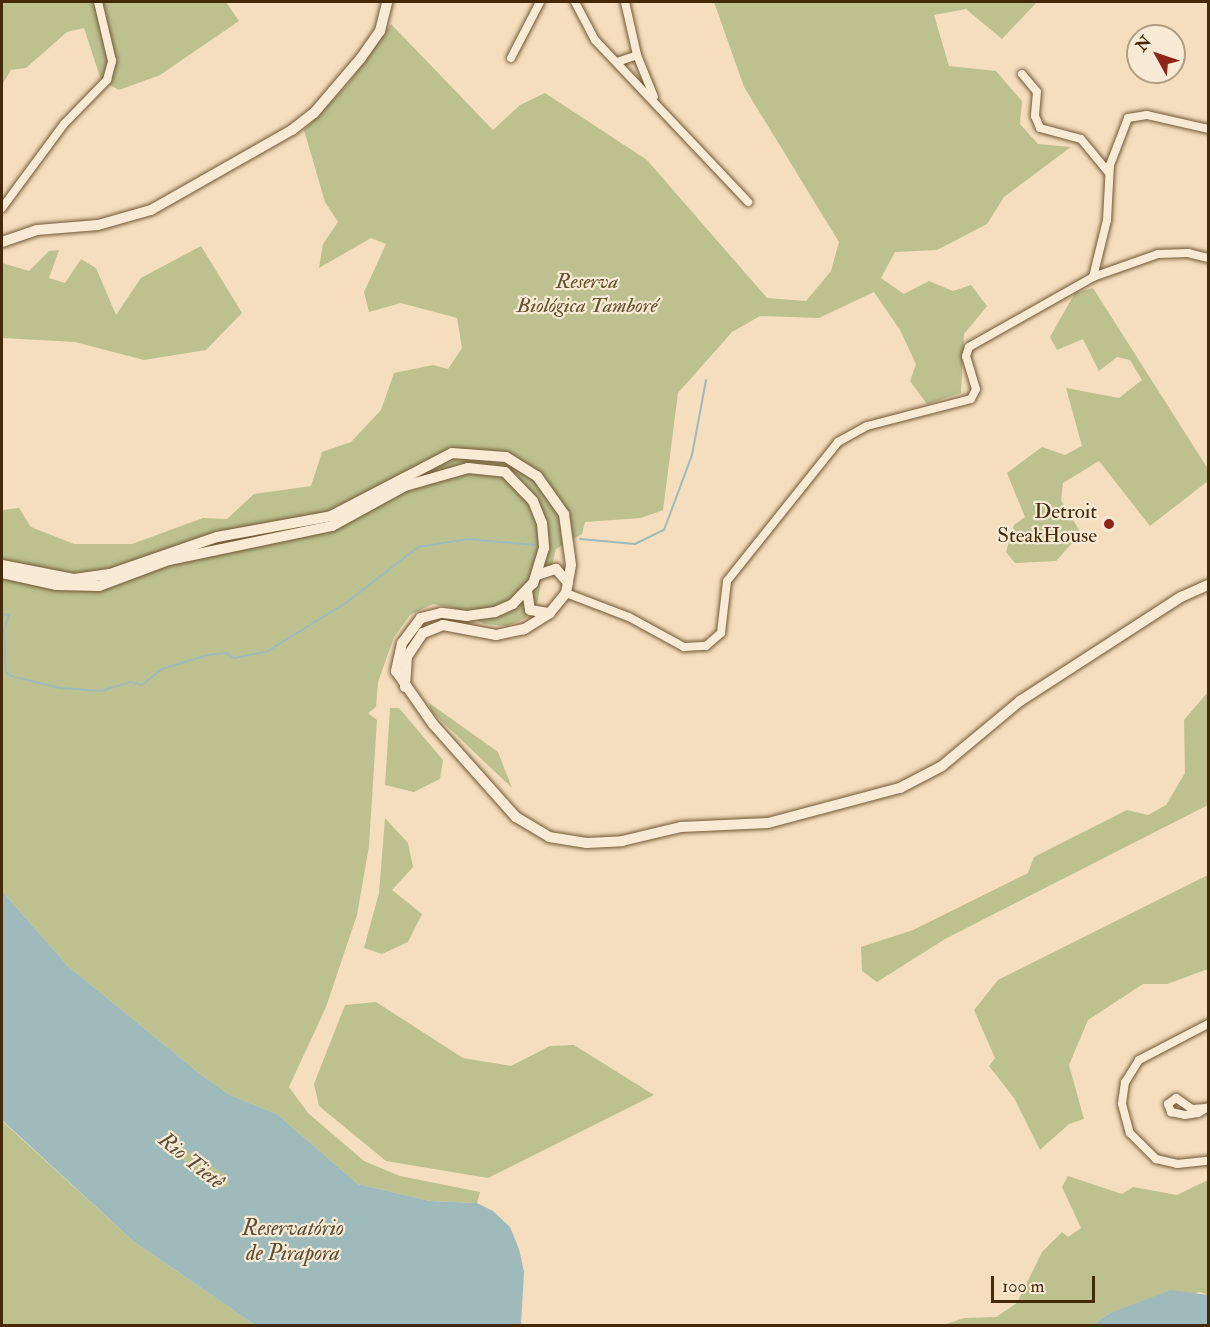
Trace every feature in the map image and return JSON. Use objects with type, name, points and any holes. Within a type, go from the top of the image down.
[{"type":"main road","points":[[2,242],[37,230],[98,225],[151,210],[292,130],[314,112],[361,58],[380,31],[387,2]]},
{"type":"main road","points":[[2,565],[74,579],[110,574],[217,537],[331,516],[441,456],[464,452],[506,457],[548,488],[569,529],[567,588],[550,613],[524,629],[496,635],[453,626],[433,628],[411,648],[405,688]]},
{"type":"main road","points":[[2,573],[64,586],[99,586],[169,560],[332,526],[405,486],[477,468],[505,472],[533,501],[546,539],[537,575],[527,591],[495,612],[473,616],[441,613],[421,618],[407,633],[396,663],[405,688],[516,816],[549,837],[613,842],[681,827],[768,823],[917,781],[953,757],[1020,701],[1181,597],[1209,585]]},
{"type":"main road","points":[[537,575],[556,569],[567,588]]},
{"type":"main road","points":[[527,591],[530,610],[550,613]]},
{"type":"street","points":[[2,208],[63,124],[107,80],[112,61],[98,2]]},
{"type":"street","points":[[511,58],[540,2]]},
{"type":"street","points":[[575,2],[588,31],[748,202]]},
{"type":"street","points":[[625,2],[637,55],[657,103]]},
{"type":"street","points":[[617,62],[637,55]]},
{"type":"street","points":[[1022,74],[1036,92],[1035,116],[1041,128],[1081,139],[1109,173]]},
{"type":"street","points":[[1093,277],[1107,220],[1109,173],[1131,115],[1209,129]]},
{"type":"street","points":[[567,588],[629,617],[678,644],[706,646],[721,633],[727,581],[830,449],[867,426],[971,399],[976,389],[966,356],[969,347],[1093,277],[1158,254],[1188,253],[1209,258]]},
{"type":"street","points":[[1209,1024],[1139,1060],[1125,1082],[1122,1104],[1130,1133],[1156,1159],[1177,1164],[1209,1161]]},
{"type":"green space","points":[[2,2],[226,2],[239,21],[160,75],[119,90],[101,80],[84,28],[67,32],[26,68],[11,70],[2,85]]},
{"type":"green space","name":"Reserva Biológica Tamboré","points":[[714,2],[1037,2],[1002,39],[966,9],[934,15],[949,66],[996,71],[1022,101],[1020,124],[1038,144],[1071,147],[1004,197],[987,224],[937,250],[895,252],[881,278],[904,294],[929,281],[953,291],[971,285],[987,306],[964,334],[961,393],[927,404],[910,381],[916,364],[900,330],[874,292],[819,318],[760,316],[732,332],[678,393],[663,510],[641,518],[585,522],[582,534],[556,549],[551,569],[541,578],[538,601],[526,618],[507,626],[484,624],[453,608],[433,604],[410,615],[394,637],[378,682],[376,707],[368,713],[377,720],[369,846],[357,915],[326,1007],[289,1087],[308,1113],[364,1161],[400,1176],[480,1192],[477,1203],[430,1201],[358,1184],[277,1114],[230,1095],[204,1077],[68,966],[2,891],[2,510],[19,508],[31,527],[74,544],[132,544],[203,518],[227,519],[254,494],[311,486],[322,452],[351,442],[381,410],[394,373],[433,365],[448,369],[462,348],[457,318],[401,303],[369,312],[364,292],[386,244],[371,238],[319,268],[323,244],[338,222],[325,202],[304,130],[347,85],[391,24],[493,130],[520,105],[545,93],[647,160],[767,298],[806,301],[831,271],[839,242],[744,87]]},
{"type":"green space","points":[[201,246],[242,313],[206,350],[144,360],[75,342],[2,338],[2,263],[29,271],[49,251],[59,250],[49,278],[65,283],[81,259],[96,268],[116,315],[141,278]]},
{"type":"green space","points":[[1093,288],[1208,469],[1208,481],[1150,526],[1099,461],[1063,483],[1061,500],[1081,533],[1056,561],[1015,563],[1006,552],[1014,525],[1025,517],[1007,473],[1042,447],[1065,455],[1082,446],[1066,388],[1119,398],[1142,380],[1130,360],[1117,357],[1099,371],[1083,339],[1057,350],[1050,337],[1075,293]]},
{"type":"green space","points":[[1208,692],[1208,805],[945,939],[877,982],[862,971],[861,947],[913,930],[1028,873],[1034,857],[1127,810],[1148,815],[1166,805],[1185,773],[1184,720]]},
{"type":"green space","points":[[429,703],[498,752],[512,788],[431,711]]},
{"type":"green space","points":[[390,708],[399,708],[443,760],[440,779],[414,792],[385,785]]},
{"type":"green space","points":[[385,818],[408,843],[413,867],[392,890],[422,914],[408,942],[382,954],[364,948],[379,893]]},
{"type":"green space","points":[[1208,875],[1208,969],[1167,984],[1143,984],[1088,1020],[1069,1065],[1084,1119],[1069,1124],[1040,1150],[1014,1098],[989,1066],[995,1058],[974,1010],[998,980]]},
{"type":"green space","points":[[376,1002],[463,1058],[511,1066],[550,1046],[574,1045],[654,1095],[488,1178],[386,1161],[319,1106],[314,1084],[345,1005]]},
{"type":"green space","points":[[2,1121],[133,1241],[255,1325],[2,1325]]},
{"type":"green space","points":[[173,1141],[226,1175],[229,1186],[214,1188],[207,1183],[179,1155]]},
{"type":"green space","points":[[1068,1176],[1122,1194],[1133,1187],[1177,1195],[1208,1180],[1208,1295],[1200,1292],[1110,1313],[1093,1325],[940,1326],[964,1318],[996,1317],[1017,1303],[1042,1252],[1062,1232],[1068,1237],[1081,1228],[1062,1187]]},
{"type":"water","name":"Reservatório de Pirapora","points":[[2,891],[68,966],[204,1077],[230,1095],[277,1114],[358,1184],[430,1201],[477,1203],[493,1211],[510,1227],[519,1249],[524,1272],[521,1325],[255,1325],[133,1241],[2,1120]],"holes":[[[173,1142],[226,1175],[229,1186],[214,1188],[179,1155]]]},
{"type":"water","points":[[1171,1290],[1208,1295],[1208,1325],[1093,1325],[1110,1313]]},
{"type":"waterway","points":[[580,539],[635,544],[664,530],[692,455],[706,380]]},
{"type":"waterway","points":[[2,614],[9,615],[4,630],[6,672],[11,676],[60,688],[101,691],[131,682],[142,685],[162,669],[208,655],[226,653],[234,658],[266,652],[346,603],[418,547],[468,539],[535,545]]},
{"type":"place","name":"Detroit SteakHouse","points":[[1109,524]]},
{"type":"water label","name":"Rio Tietê","points":[[191,1161]]}]
